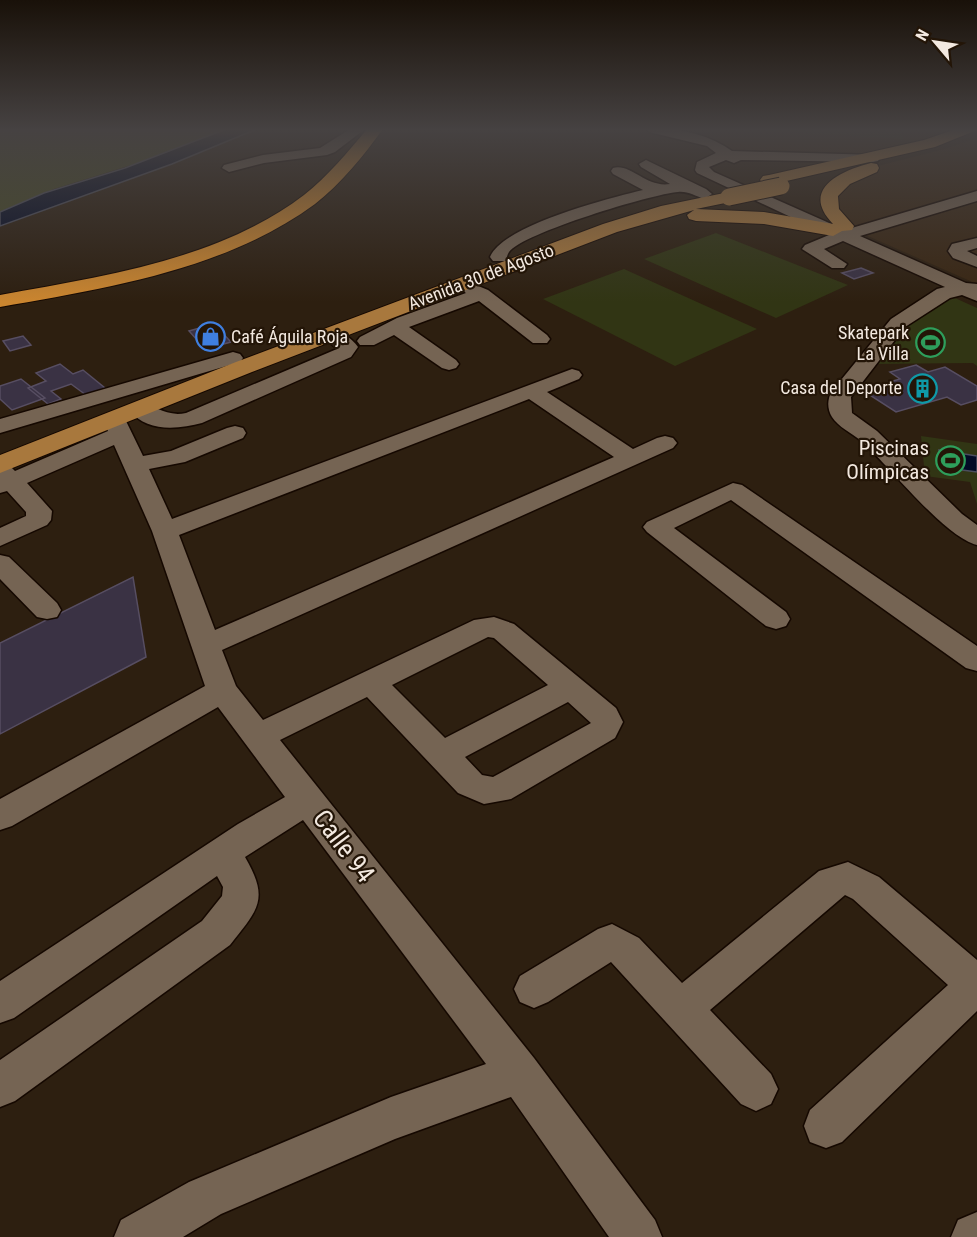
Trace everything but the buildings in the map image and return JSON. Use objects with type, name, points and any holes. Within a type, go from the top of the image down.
[{"type":"highway","points":[[0,295],[147,264],[237,231],[277,212],[312,187]]},
{"type":"highway","points":[[0,301],[140,272],[208,250],[257,231],[296,209],[325,187]]},
{"type":"main road","name":"Avenida 30 de Agosto","points":[[0,451],[233,358],[499,257],[619,215],[709,192],[748,187]]},
{"type":"main road","points":[[838,187],[830,195],[828,202],[845,231]]},
{"type":"main road","name":"Avenida 30 de Agosto","points":[[3,475],[117,427],[141,410],[330,334],[395,320],[461,283],[709,192]]},
{"type":"main road","points":[[643,218],[728,215],[781,220],[845,231]]},
{"type":"street","points":[[649,187],[659,192]]},
{"type":"street","points":[[697,187],[709,192]]},
{"type":"street","points":[[735,187],[845,231],[973,289]]},
{"type":"street","points":[[499,257],[504,248],[530,232],[596,208],[659,192],[709,192]]},
{"type":"street","points":[[838,264],[811,249],[845,231],[902,218],[977,196]]},
{"type":"street","points":[[902,218],[931,226]]},
{"type":"street","points":[[977,243],[958,248],[957,251],[977,262]]},
{"type":"street","points":[[461,283],[541,331]]},
{"type":"street","points":[[973,289],[944,293],[898,323],[840,396],[839,407],[842,416],[869,436],[953,519],[977,537]]},
{"type":"street","points":[[367,341],[395,320],[487,299]]},
{"type":"street","points":[[395,320],[449,364]]},
{"type":"street","points":[[0,426],[233,358]]},
{"type":"street","points":[[165,531],[572,375]]},
{"type":"street","points":[[531,391],[631,458]]},
{"type":"street","name":"Calle 94","points":[[117,427],[165,531],[222,690],[519,1073],[638,1237]]},
{"type":"street","points":[[135,465],[177,457],[235,433]]},
{"type":"street","points":[[205,646],[665,443]]},
{"type":"street","points":[[0,538],[26,528],[38,520],[39,511],[3,475]]},
{"type":"street","points":[[776,619],[656,528],[733,490],[977,661]]},
{"type":"street","points":[[0,563],[47,610]]},
{"type":"street","points":[[258,737],[484,627],[494,627],[504,631],[605,716],[608,722],[604,730],[499,790],[484,791],[470,784],[372,683]]},
{"type":"street","points":[[441,755],[570,687]]},
{"type":"street","points":[[0,816],[222,690]]},
{"type":"street","points":[[0,1004],[222,854],[309,800]]},
{"type":"street","points":[[0,1086],[216,933],[241,902],[241,881],[222,854]]},
{"type":"street","points":[[680,1010],[832,882],[849,878],[866,888],[977,984],[826,1126]]},
{"type":"street","points":[[534,989],[612,941],[625,950],[756,1089]]},
{"type":"street","points":[[138,1237],[216,1193],[391,1119],[519,1073]]},
{"type":"shaded area","points":[[842,187],[977,187],[977,284],[845,226],[830,195]]},
{"type":"green space","points":[[0,187],[61,187],[54,189],[0,213]]},
{"type":"green space","points":[[716,233],[848,285],[776,318],[644,259]]},
{"type":"green space","points":[[624,269],[757,329],[675,366],[543,299]]},
{"type":"green space","name":"Skatepark La Villa","points":[[944,293],[977,308],[977,366],[973,363],[866,364],[898,323]]},
{"type":"green space","name":"Piscinas Olímpicas","points":[[921,436],[977,444],[977,504],[970,482],[925,476]]},
{"type":"water","points":[[64,187],[109,187],[0,226],[0,212]]},
{"type":"water","points":[[939,450],[977,456],[977,472],[940,467]]},
{"type":"place","name":"Café Águila Roja","points":[[210,337]]},
{"type":"place","name":"Skatepark La Villa","points":[[930,343]]},
{"type":"place","name":"Casa del Deporte","points":[[923,388]]},
{"type":"place","name":"Piscinas Olímpicas","points":[[950,460]]}]
